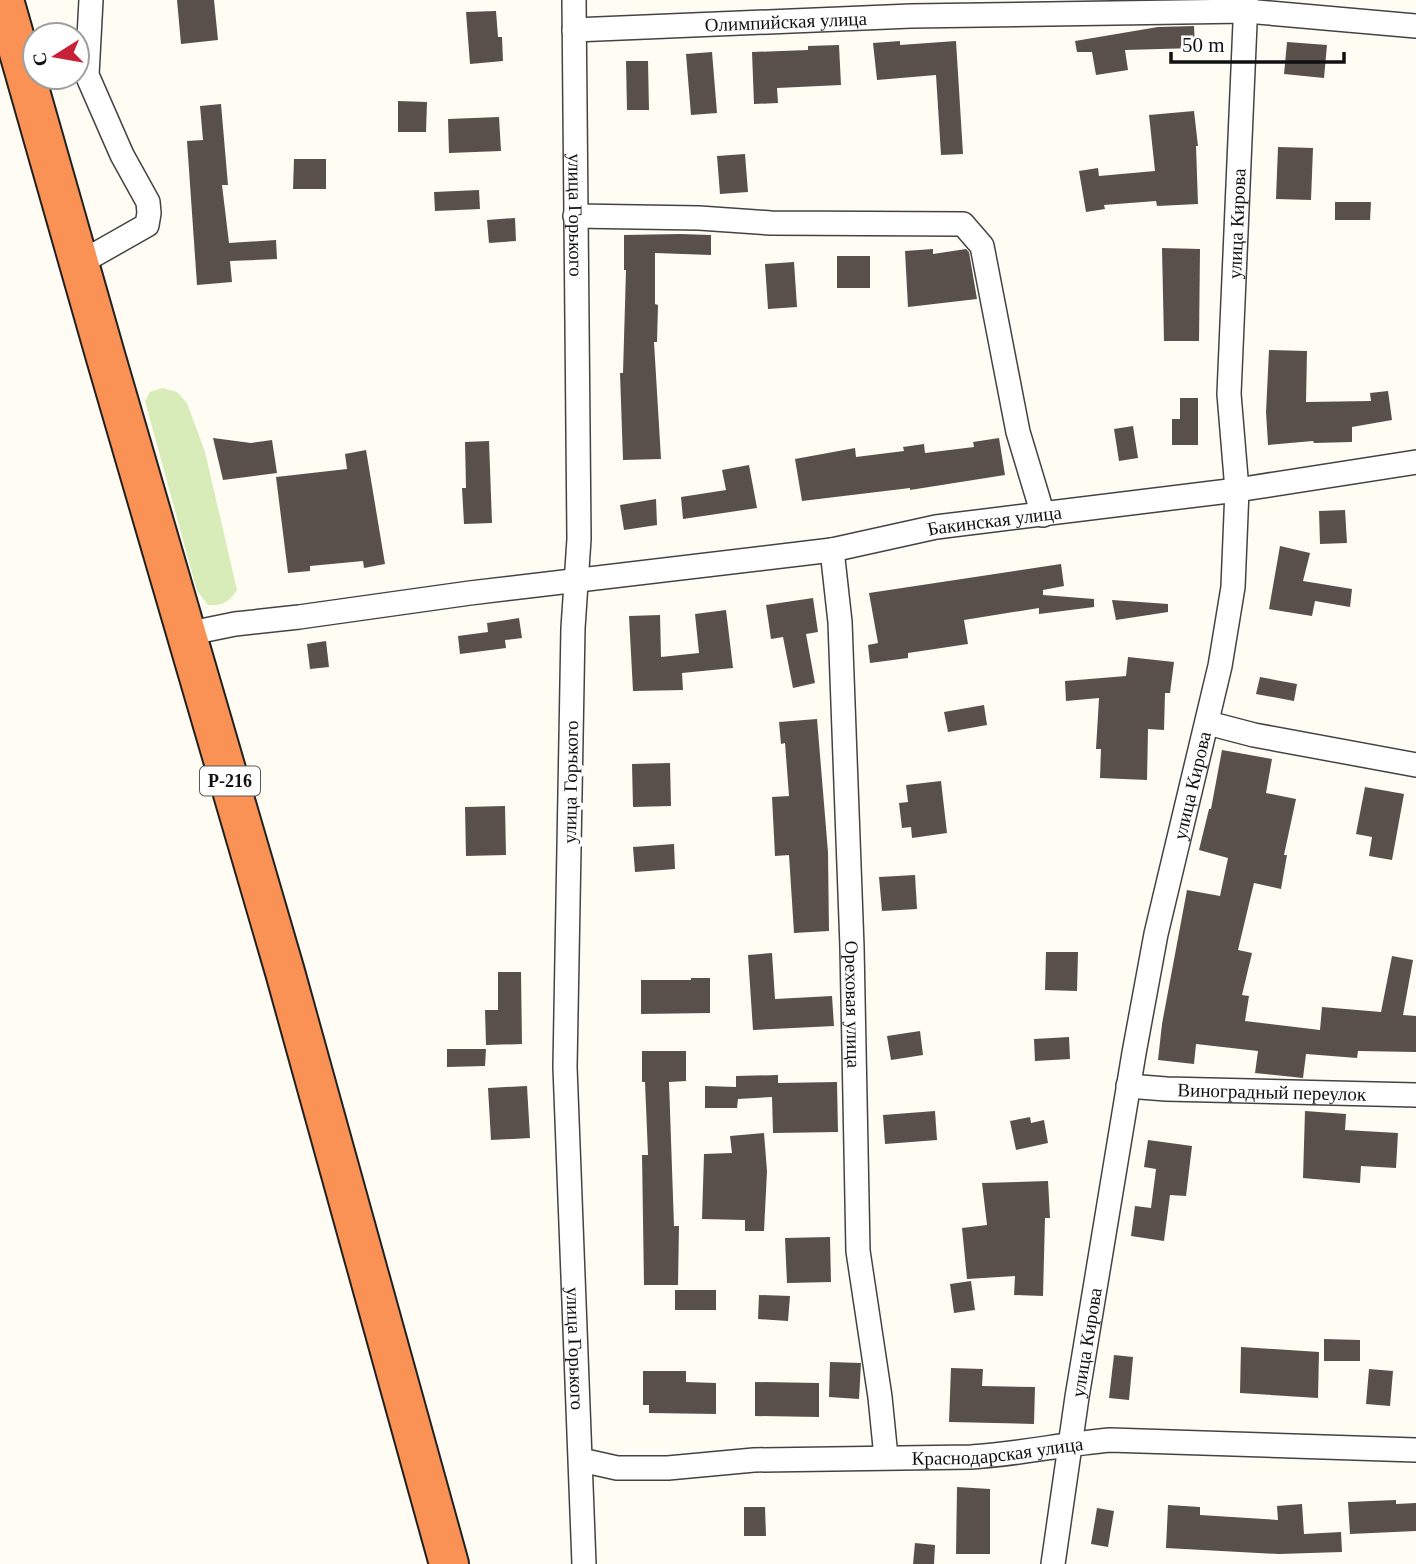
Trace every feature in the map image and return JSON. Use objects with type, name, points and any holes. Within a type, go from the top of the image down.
[{"type":"highway","name":"Р-216","points":[[4,0],[285,972],[449,1564]]},
{"type":"street","points":[[80,262],[147,225],[149,213],[148,202],[122,155],[87,75],[91,0]]},
{"type":"street","name":"улица Горького","points":[[574,0],[579,539],[575,581],[565,1067],[584,1564]]},
{"type":"street","name":"Олимпийская улица","points":[[574,30],[1246,6],[1416,26]]},
{"type":"street","name":"улица Кирова","points":[[1053,1564],[1128,1086],[1156,934],[1192,779],[1208,723],[1233,587],[1237,490],[1229,394],[1246,6]]},
{"type":"street","points":[[575,216],[699,218],[771,223],[963,224],[982,246],[1018,432],[1043,515]]},
{"type":"street","name":"Бакинская улица","points":[[186,634],[235,624],[832,550],[936,527],[1237,490],[1416,462]]},
{"type":"street","name":"Ореховая улица","points":[[832,550],[840,622],[850,893],[858,1251],[880,1397],[886,1457]]},
{"type":"street","points":[[1208,723],[1254,736],[1416,765]]},
{"type":"street","name":"Виноградный переулок","points":[[1128,1086],[1416,1095]]},
{"type":"street","name":"Краснодарская улица","points":[[581,1460],[617,1468],[668,1468],[754,1460],[1000,1455],[1070,1443],[1124,1440],[1416,1450]]},
{"type":"green space","points":[[162,388],[177,392],[187,403],[205,452],[237,590],[222,604],[208,605],[197,591],[145,401],[150,392]]},
{"type":"building","points":[[177,0],[214,0],[218,40],[181,44]]},
{"type":"building","points":[[496,11],[498,37],[502,37],[503,61],[470,64],[466,12]]},
{"type":"building","points":[[1194,26],[1195,48],[1125,50],[1128,70],[1096,75],[1092,52],[1077,52],[1075,41],[1158,27]]},
{"type":"building","points":[[900,41],[900,45],[956,41],[963,154],[941,155],[936,75],[877,80],[873,43]]},
{"type":"building","points":[[1287,42],[1327,45],[1324,78],[1284,74]]},
{"type":"building","points":[[839,45],[841,85],[777,88],[778,103],[754,104],[752,52],[808,50],[808,46]]},
{"type":"building","points":[[712,52],[717,113],[691,115],[686,54]]},
{"type":"building","points":[[626,61],[648,61],[649,110],[627,110]]},
{"type":"building","points":[[398,101],[427,102],[426,132],[398,132]]},
{"type":"building","points":[[221,104],[228,185],[222,185],[229,243],[276,240],[277,259],[230,261],[232,282],[197,285],[187,141],[203,140],[200,106]]},
{"type":"building","points":[[1194,111],[1198,146],[1198,204],[1157,206],[1156,201],[1104,205],[1105,209],[1086,212],[1079,171],[1098,168],[1099,176],[1155,171],[1149,115]]},
{"type":"building","points":[[499,117],[501,151],[449,153],[448,119]]},
{"type":"building","points":[[1278,147],[1313,148],[1311,200],[1276,199]]},
{"type":"building","points":[[745,154],[748,192],[720,194],[717,156]]},
{"type":"building","points":[[294,159],[326,159],[326,189],[293,189]]},
{"type":"building","points":[[479,190],[480,209],[435,211],[434,192]]},
{"type":"building","points":[[1335,202],[1371,202],[1370,220],[1335,220]]},
{"type":"building","points":[[515,218],[516,241],[489,243],[487,220]]},
{"type":"building","points":[[624,235],[711,235],[711,255],[655,253],[655,304],[658,305],[657,342],[654,342],[661,459],[623,460],[620,373],[623,373],[626,270]]},
{"type":"building","points":[[1162,248],[1200,249],[1199,341],[1164,341]]},
{"type":"building","points":[[933,249],[933,254],[966,249],[969,252],[977,299],[908,307],[905,251]]},
{"type":"building","points":[[837,256],[870,256],[870,288],[837,288]]},
{"type":"building","points":[[794,262],[797,307],[768,309],[765,264]]},
{"type":"building","points":[[1269,350],[1307,351],[1306,402],[1371,401],[1370,393],[1388,391],[1392,420],[1352,427],[1352,442],[1313,441],[1268,445],[1266,412]]},
{"type":"building","points":[[1180,398],[1198,398],[1198,445],[1172,445],[1172,419],[1180,419]]},
{"type":"building","points":[[1133,426],[1138,458],[1119,461],[1114,429]]},
{"type":"building","points":[[213,438],[251,443],[272,440],[277,473],[223,480]]},
{"type":"building","points":[[999,438],[1005,475],[910,490],[802,501],[795,459],[855,448],[856,457],[904,451],[903,447],[924,444],[925,453],[974,447],[973,442]]},
{"type":"building","points":[[489,441],[492,523],[464,524],[462,488],[466,488],[465,442]]},
{"type":"building","points":[[366,450],[385,564],[364,568],[363,561],[310,566],[310,571],[288,573],[276,477],[347,469],[345,454]]},
{"type":"building","points":[[749,465],[757,508],[683,519],[681,497],[726,490],[722,470]]},
{"type":"building","points":[[656,499],[657,525],[624,530],[620,505]]},
{"type":"building","points":[[1345,510],[1347,543],[1320,544],[1319,511]]},
{"type":"building","points":[[1280,546],[1310,553],[1303,581],[1352,589],[1350,607],[1315,601],[1312,616],[1269,609]]},
{"type":"building","points":[[1061,564],[1064,586],[1043,590],[1043,595],[1094,599],[1094,607],[1039,614],[1039,608],[964,620],[968,644],[908,653],[908,658],[870,663],[868,645],[878,643],[869,593]]},
{"type":"building","points":[[813,598],[818,632],[806,634],[815,683],[793,688],[783,637],[771,639],[766,605]]},
{"type":"building","points":[[1112,600],[1168,604],[1168,612],[1116,620]]},
{"type":"building","points":[[726,610],[733,668],[682,673],[683,690],[633,691],[629,616],[660,615],[661,657],[699,653],[695,614]]},
{"type":"building","points":[[519,618],[522,638],[505,640],[506,648],[460,654],[458,636],[488,632],[487,623]]},
{"type":"building","points":[[326,641],[329,667],[310,669],[307,644]]},
{"type":"building","points":[[1128,657],[1174,662],[1170,693],[1165,693],[1164,730],[1148,729],[1147,780],[1100,778],[1101,749],[1096,749],[1099,698],[1066,701],[1065,681],[1126,676]]},
{"type":"building","points":[[1260,677],[1297,684],[1294,701],[1256,694]]},
{"type":"building","points":[[984,705],[987,725],[948,732],[944,712]]},
{"type":"building","points":[[817,719],[828,852],[829,931],[794,933],[789,855],[775,856],[772,797],[789,796],[785,743],[781,744],[779,722]]},
{"type":"building","points":[[1222,750],[1272,759],[1266,793],[1296,799],[1284,855],[1287,855],[1281,889],[1254,883],[1238,950],[1252,953],[1242,995],[1249,996],[1245,1021],[1320,1030],[1322,1007],[1381,1012],[1392,956],[1413,960],[1403,1015],[1416,1016],[1416,1052],[1358,1051],[1357,1058],[1306,1054],[1303,1078],[1255,1073],[1258,1051],[1196,1044],[1194,1064],[1158,1060],[1162,1024],[1187,890],[1220,896],[1228,858],[1199,850],[1211,809]]},
{"type":"building","points":[[670,763],[671,806],[633,807],[632,764]]},
{"type":"building","points":[[941,781],[947,833],[912,838],[911,827],[902,828],[899,803],[908,802],[906,785]]},
{"type":"building","points":[[1365,787],[1404,794],[1392,860],[1369,856],[1372,837],[1356,834]]},
{"type":"building","points":[[505,806],[506,855],[466,856],[465,807]]},
{"type":"building","points":[[674,844],[675,869],[635,872],[633,847]]},
{"type":"building","points":[[915,875],[917,909],[882,911],[879,877]]},
{"type":"building","points":[[1046,952],[1078,952],[1077,991],[1045,990]]},
{"type":"building","points":[[772,953],[775,999],[832,996],[834,1026],[753,1030],[748,955]]},
{"type":"building","points":[[498,972],[521,972],[522,1044],[486,1045],[485,1010],[498,1010]]},
{"type":"building","points":[[710,978],[710,1013],[641,1014],[641,980]]},
{"type":"building","points":[[920,1031],[923,1055],[891,1060],[887,1036]]},
{"type":"building","points":[[1069,1037],[1070,1059],[1035,1061],[1034,1039]]},
{"type":"building","points":[[447,1049],[486,1049],[485,1066],[447,1067]]},
{"type":"building","points":[[642,1051],[686,1051],[686,1081],[669,1082],[674,1226],[679,1226],[678,1285],[644,1285],[642,1155],[648,1155]]},
{"type":"building","points":[[778,1075],[778,1083],[837,1082],[838,1132],[773,1133],[772,1097],[738,1099],[737,1108],[705,1108],[705,1086],[736,1087],[736,1076]]},
{"type":"building","points":[[527,1086],[530,1138],[491,1140],[488,1088]]},
{"type":"building","points":[[935,1111],[937,1140],[885,1144],[883,1115]]},
{"type":"building","points":[[1305,1111],[1346,1114],[1345,1130],[1398,1133],[1396,1168],[1361,1166],[1360,1183],[1303,1178]]},
{"type":"building","points":[[1030,1117],[1031,1123],[1044,1120],[1048,1143],[1016,1150],[1010,1121]]},
{"type":"building","points":[[764,1133],[767,1171],[764,1231],[745,1231],[745,1220],[702,1219],[704,1154],[732,1153],[730,1136]]},
{"type":"building","points":[[1148,1140],[1192,1146],[1186,1196],[1170,1195],[1164,1241],[1131,1236],[1135,1206],[1151,1208],[1156,1169],[1144,1167]]},
{"type":"building","points":[[1048,1181],[1050,1218],[1045,1218],[1043,1296],[1014,1295],[1015,1276],[967,1279],[962,1228],[987,1225],[982,1183]]},
{"type":"building","points":[[830,1237],[831,1282],[787,1283],[785,1238]]},
{"type":"building","points":[[971,1281],[975,1310],[954,1313],[950,1284]]},
{"type":"building","points":[[675,1290],[716,1290],[716,1310],[675,1310]]},
{"type":"building","points":[[759,1295],[790,1296],[788,1321],[758,1319]]},
{"type":"building","points":[[1324,1339],[1360,1340],[1360,1361],[1324,1361]]},
{"type":"building","points":[[1241,1347],[1319,1352],[1318,1398],[1240,1393]]},
{"type":"building","points":[[1114,1355],[1133,1357],[1129,1400],[1109,1398]]},
{"type":"building","points":[[830,1362],[861,1363],[859,1399],[829,1397]]},
{"type":"building","points":[[951,1368],[983,1369],[982,1386],[1035,1387],[1034,1424],[949,1422]]},
{"type":"building","points":[[1369,1369],[1393,1371],[1390,1406],[1366,1404]]},
{"type":"building","points":[[643,1371],[686,1371],[686,1382],[716,1383],[716,1414],[649,1413],[649,1405],[643,1405]]},
{"type":"building","points":[[755,1382],[819,1383],[819,1417],[755,1416]]},
{"type":"building","points":[[957,1487],[990,1489],[990,1554],[956,1554]]},
{"type":"building","points":[[1396,1500],[1396,1504],[1416,1503],[1416,1531],[1350,1534],[1348,1502]]},
{"type":"building","points":[[1302,1504],[1304,1534],[1341,1532],[1342,1552],[1279,1554],[1166,1548],[1168,1505],[1200,1507],[1200,1515],[1278,1520],[1277,1506]]},
{"type":"building","points":[[744,1507],[765,1507],[766,1536],[744,1536]]},
{"type":"building","points":[[1097,1508],[1114,1511],[1108,1547],[1091,1544]]},
{"type":"building","points":[[915,1543],[935,1545],[934,1564],[913,1564]]}]
